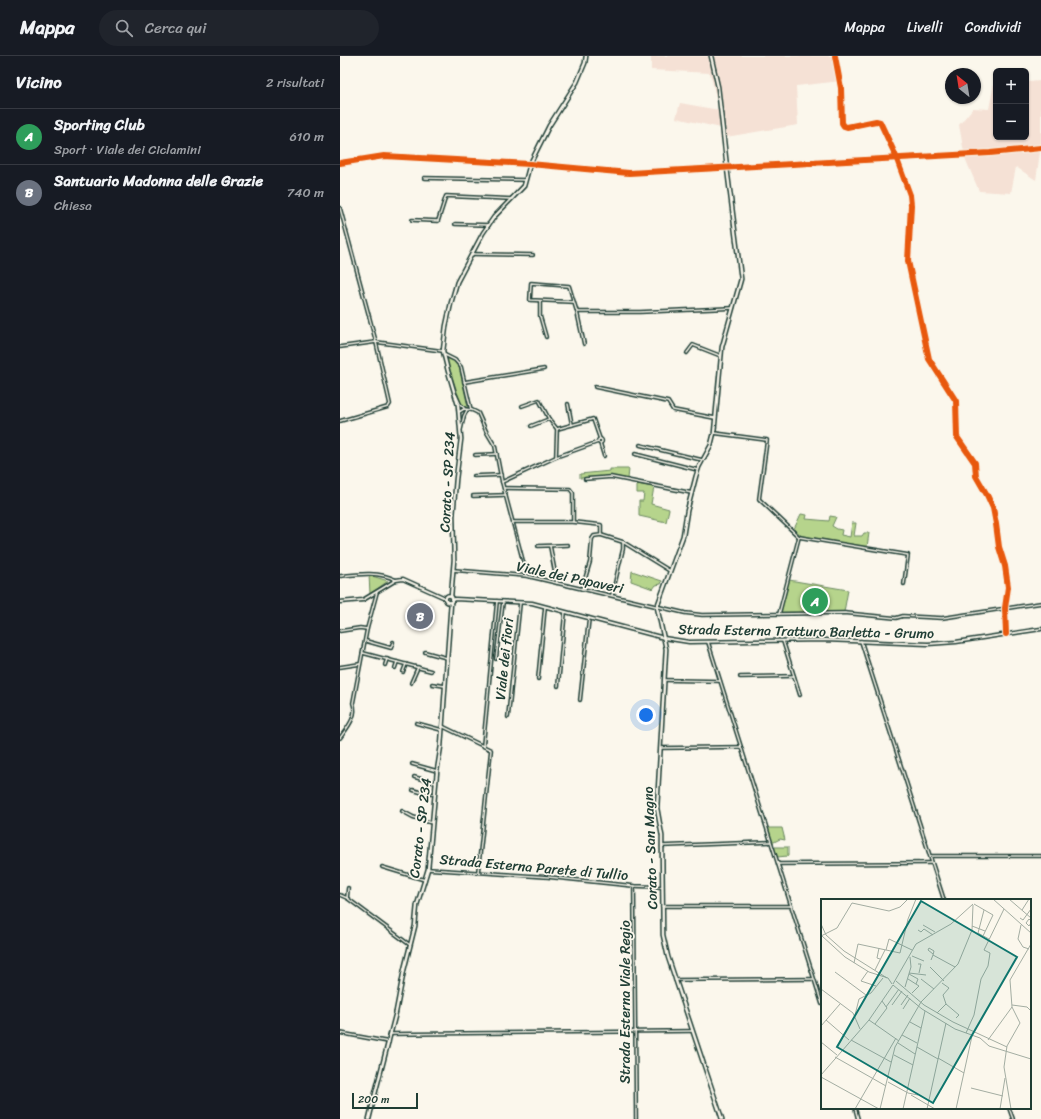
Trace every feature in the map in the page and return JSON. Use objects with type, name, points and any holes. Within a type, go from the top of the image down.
[{"type":"main road","name":"Corato - SP 234","points":[[370,1119],[415,926],[417,905],[428,869],[442,728],[450,599],[454,560],[453,516],[461,439],[459,412],[443,351],[450,303],[457,282],[483,233],[524,186],[530,164],[549,126],[577,82],[585,63],[586,56]]},
{"type":"main road","points":[[657,607],[683,536],[687,511],[698,470],[711,446],[714,433],[721,356],[741,279],[718,87],[710,56]]},
{"type":"main road","name":"Corato - San Magno","points":[[657,607],[666,648],[657,808],[662,846],[663,935],[675,980],[722,1119]]},
{"type":"street","points":[[835,56],[841,88],[842,123],[847,127],[876,120],[880,122],[895,154],[910,195],[911,205],[908,261],[929,359],[956,401],[957,437],[975,463],[976,476],[992,505],[1008,587],[1005,608],[1006,634]]},
{"type":"street","points":[[424,178],[525,180]]},
{"type":"street","points":[[412,220],[438,221],[446,196],[512,199]]},
{"type":"street","points":[[340,208],[376,342],[390,404],[388,407],[340,421]]},
{"type":"street","points":[[455,224],[489,225]]},
{"type":"street","points":[[472,254],[533,256]]},
{"type":"street","points":[[574,302],[530,300],[531,283],[569,286],[574,302],[577,312],[584,344]]},
{"type":"street","points":[[540,301],[540,316],[546,337]]},
{"type":"street","points":[[577,312],[640,312],[733,308]]},
{"type":"street","points":[[340,347],[376,342],[443,351]]},
{"type":"street","points":[[687,353],[693,345],[721,356]]},
{"type":"street","points":[[444,354],[458,363],[461,367],[471,410]]},
{"type":"street","points":[[464,382],[544,369]]},
{"type":"street","points":[[595,387],[668,402],[673,410],[715,418]]},
{"type":"street","points":[[455,393],[460,404],[467,410]]},
{"type":"street","points":[[522,406],[539,400],[549,419],[557,429],[556,457]]},
{"type":"street","points":[[568,404],[572,425]]},
{"type":"street","points":[[461,430],[467,410]]},
{"type":"street","points":[[459,412],[475,410],[495,446],[502,482],[527,576]]},
{"type":"street","points":[[530,426],[549,419]]},
{"type":"street","points":[[557,429],[594,419],[602,441],[599,442],[604,456]]},
{"type":"street","points":[[714,433],[767,440],[759,499],[799,537],[908,555],[904,584]]},
{"type":"street","points":[[502,482],[556,457],[599,442]]},
{"type":"street","points":[[640,445],[704,460]]},
{"type":"street","points":[[476,455],[497,454]]},
{"type":"street","points":[[635,454],[698,470]]},
{"type":"street","points":[[474,476],[501,475]]},
{"type":"street","points":[[585,479],[611,477],[692,493]]},
{"type":"street","points":[[504,488],[570,489],[573,493],[573,522]]},
{"type":"street","points":[[473,496],[506,495]]},
{"type":"street","points":[[513,522],[573,522],[601,525],[601,535]]},
{"type":"street","points":[[582,589],[590,562],[592,539],[594,536],[601,535],[623,542],[671,571]]},
{"type":"street","points":[[779,614],[799,537]]},
{"type":"street","points":[[612,596],[623,549],[623,542]]},
{"type":"street","points":[[538,546],[568,545]]},
{"type":"street","points":[[550,546],[557,583]]},
{"type":"street","name":"Viale dei Papaveri","points":[[453,570],[527,576],[657,607],[702,615],[845,613],[896,618],[902,616],[942,618],[1041,603]]},
{"type":"street","points":[[340,576],[367,574],[389,576],[396,580],[363,600],[340,602]]},
{"type":"street","name":"Strada Esterna Tratturo Barletta - Grumo","points":[[396,580],[404,579],[450,599],[532,603],[664,638],[689,642],[861,641],[928,644],[956,642],[1041,629]]},
{"type":"street","points":[[340,738],[354,716],[353,703],[360,664],[366,641],[367,629],[377,592]]},
{"type":"street","points":[[483,746],[497,602]]},
{"type":"street","points":[[496,659],[503,602]]},
{"type":"street","name":"Viale dei fiori","points":[[508,717],[520,603]]},
{"type":"street","points":[[538,679],[545,607]]},
{"type":"street","points":[[558,686],[565,612]]},
{"type":"street","points":[[580,700],[589,618]]},
{"type":"street","points":[[340,631],[360,628],[367,629]]},
{"type":"street","points":[[366,641],[391,648],[393,642]]},
{"type":"street","points":[[783,641],[800,695]]},
{"type":"street","points":[[861,641],[944,899]]},
{"type":"street","points":[[708,642],[821,1001]]},
{"type":"street","points":[[425,652],[447,658]]},
{"type":"street","points":[[363,653],[431,671]]},
{"type":"street","points":[[385,665],[387,659]]},
{"type":"street","points":[[395,668],[397,662]]},
{"type":"street","points":[[340,667],[360,664]]},
{"type":"street","points":[[403,672],[406,664]]},
{"type":"street","points":[[411,683],[418,667]]},
{"type":"street","points":[[740,677],[794,676]]},
{"type":"street","points":[[664,680],[721,681]]},
{"type":"street","points":[[432,684],[445,686]]},
{"type":"street","points":[[416,723],[442,728],[490,750],[478,873]]},
{"type":"street","points":[[660,748],[741,747]]},
{"type":"street","points":[[412,764],[437,771]]},
{"type":"street","points":[[414,777],[436,783]]},
{"type":"street","points":[[413,790],[427,794],[435,794]]},
{"type":"street","points":[[402,810],[413,817],[432,823]]},
{"type":"street","points":[[662,846],[771,842]]},
{"type":"street","points":[[930,856],[1041,856]]},
{"type":"street","points":[[778,864],[932,863]]},
{"type":"street","points":[[382,867],[425,880]]},
{"type":"street","name":"Strada Esterna Parete di Tullio","points":[[428,869],[662,887]]},
{"type":"street","name":"Strada Esterna Viale Regio","points":[[634,886],[636,1119]]},
{"type":"street","points":[[348,888],[348,898]]},
{"type":"street","points":[[340,894],[348,898],[410,946]]},
{"type":"street","points":[[662,906],[791,906]]},
{"type":"street","points":[[675,980],[814,979]]},
{"type":"street","points":[[391,1034],[692,1031]]},
{"type":"street","points":[[340,1033],[388,1042]]},
{"type":"street","points":[[855,1109],[858,1119]]},
{"type":"street","points":[[1009,1109],[1012,1119]]},
{"type":"shaded area","points":[[651,56],[837,56],[841,81],[796,86],[798,125],[720,138],[721,128],[676,118],[680,103],[719,110],[710,73],[651,70]]},
{"type":"shaded area","points":[[1041,81],[1041,151],[1036,180],[1016,167],[1011,193],[979,191],[965,158],[959,125],[973,108],[989,109],[993,88],[993,140],[1029,140],[1029,82]]},
{"type":"green space","points":[[446,358],[454,361],[459,367],[468,407],[461,404]]},
{"type":"green space","points":[[610,469],[629,469],[628,479],[611,476],[580,478],[580,474],[610,471]]},
{"type":"green space","points":[[637,484],[654,487],[651,504],[669,509],[666,522],[639,516],[639,501],[643,501],[644,493],[637,493]]},
{"type":"green space","points":[[801,514],[807,515],[806,519],[829,521],[830,516],[836,517],[832,526],[842,530],[841,535],[850,537],[852,523],[856,523],[854,536],[862,536],[864,533],[869,533],[867,547],[802,536],[794,529]]},
{"type":"green space","points":[[632,571],[662,581],[661,584],[656,585],[653,589],[631,581]]},
{"type":"green space","points":[[369,575],[388,581],[370,594]]},
{"type":"green space","points":[[789,580],[848,590],[844,612],[780,613]]},
{"type":"green space","points":[[767,828],[782,828],[785,840],[780,839],[772,843]]},
{"type":"green space","points":[[773,847],[788,847],[788,856],[777,857]]},
{"type":"cycle path","points":[[835,56],[841,88],[842,123],[847,127],[876,121],[880,122],[895,154],[910,195],[911,205],[908,261],[929,359],[956,401],[957,437],[975,463],[976,476],[993,508],[999,547],[1005,566],[1008,587],[1005,608],[1006,634]]},
{"type":"cycle path","points":[[340,163],[384,156],[530,164],[629,173],[990,153],[1041,148]]},
{"type":"place","name":"Sporting Club","points":[[815,601]]},
{"type":"place","name":"Santuario Madonna delle Grazie","points":[[420,616]]}]
